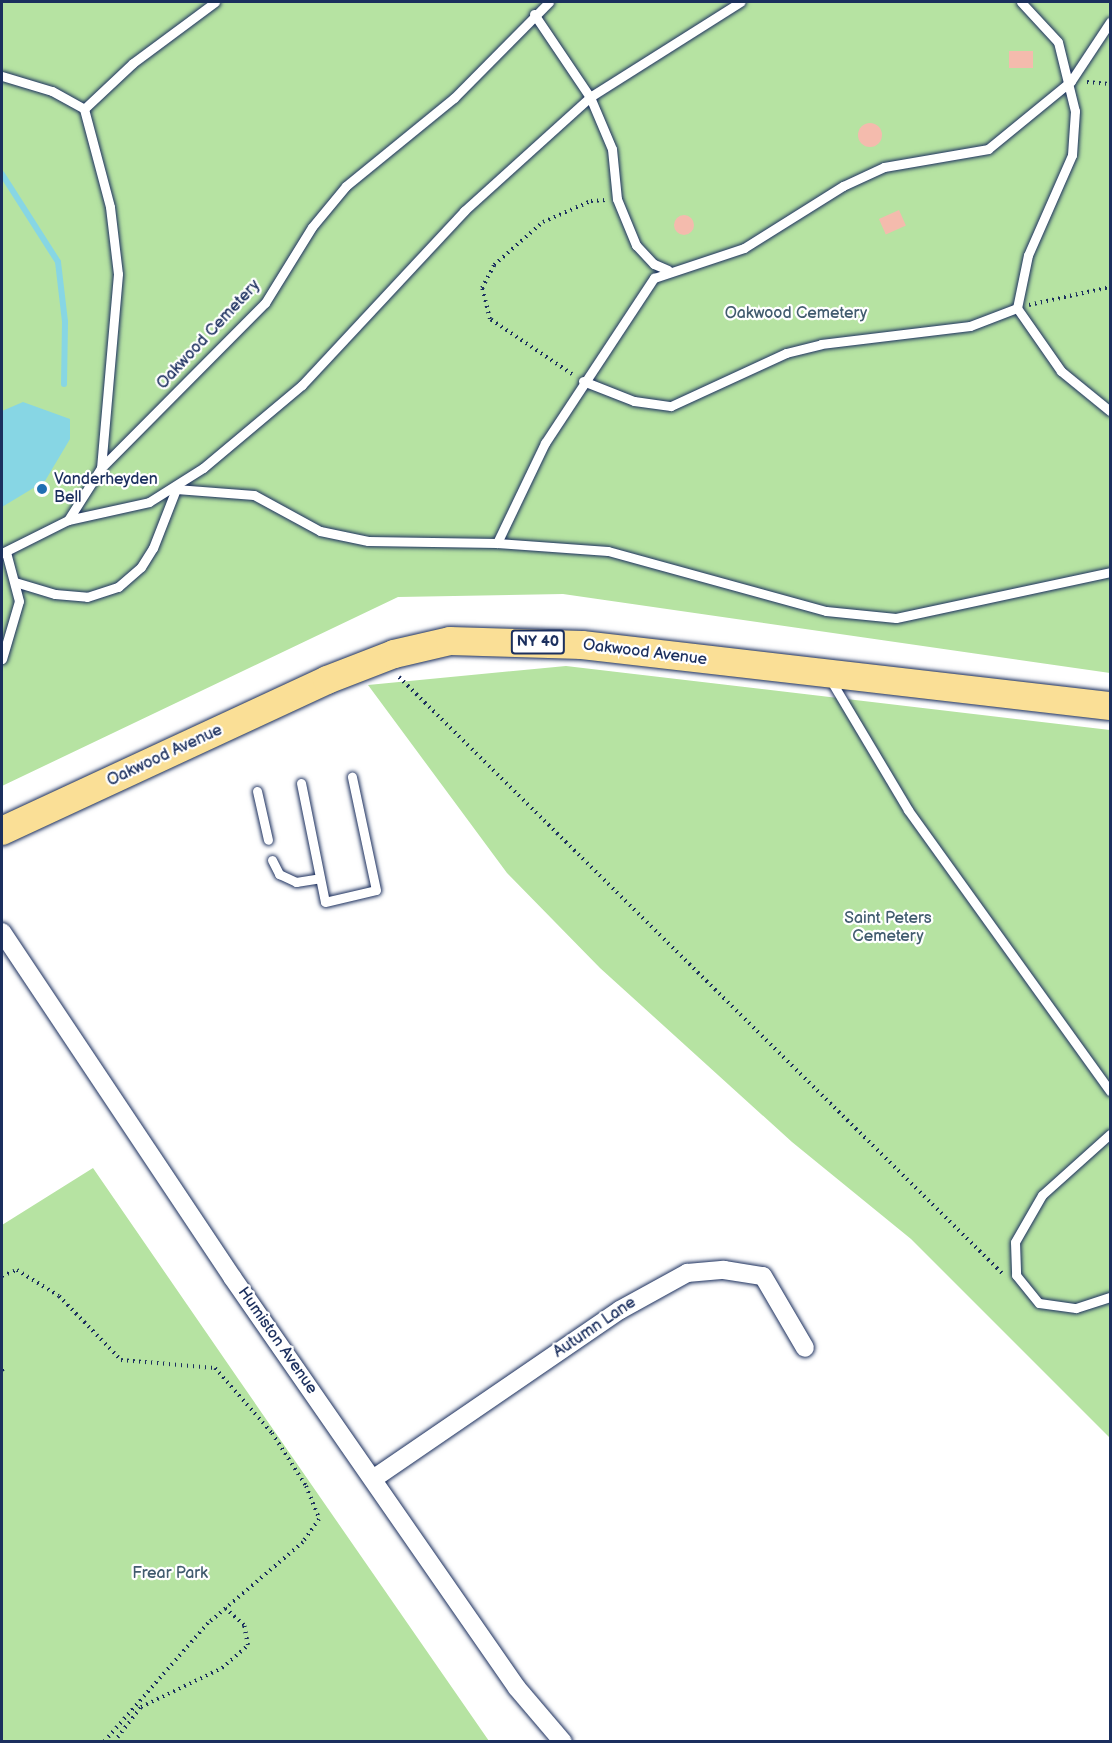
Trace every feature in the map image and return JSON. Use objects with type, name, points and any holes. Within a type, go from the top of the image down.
[{"type":"main road","name":"Oakwood Avenue","points":[[2,831],[381,659],[420,646],[484,639],[582,645],[1110,706]]},
{"type":"street","name":"Humiston Avenue","points":[[2,932],[517,1688],[563,1742]]},
{"type":"street","name":"Autumn Lane","points":[[373,1479],[620,1310],[687,1274],[724,1269],[763,1276],[805,1348]]},
{"type":"lane","points":[[2,76],[52,91],[84,109],[133,63],[215,2]]},
{"type":"lane","name":"Oakwood Cemetery","points":[[68,519],[101,468],[265,303],[312,227],[346,186],[454,98],[534,14],[549,2]]},
{"type":"lane","name":"Oakwood Cemetery","points":[[2,659],[19,601],[4,552],[68,519],[149,502],[176,489],[302,384],[464,211],[590,97],[740,2]]},
{"type":"lane","points":[[1021,2],[1058,42],[1071,81],[1071,155],[1028,255],[1017,308],[1061,371],[1110,411]]},
{"type":"lane","points":[[534,14],[590,97],[612,149],[617,199],[636,245],[654,264],[668,270]]},
{"type":"lane","points":[[497,543],[545,443],[583,381],[654,278],[668,270],[712,261],[744,248],[843,186],[884,167],[988,149],[1071,81],[1110,22]]},
{"type":"lane","name":"Oakwood Cemetery","points":[[84,109],[110,207],[118,274],[101,468]]},
{"type":"lane","points":[[583,381],[634,401],[671,406],[786,353],[821,344],[970,326],[1017,308]]},
{"type":"lane","points":[[176,489],[254,495],[320,531],[368,541],[497,543],[608,551],[826,610],[896,618],[1110,572]]},
{"type":"lane","name":"Oakwood Cemetery","points":[[15,582],[55,594],[87,597],[118,586],[141,567],[153,548],[176,489]]},
{"type":"lane","points":[[826,674],[908,810],[1110,1091]]},
{"type":"lane","points":[[301,783],[325,902],[375,890],[352,777]]},
{"type":"lane","points":[[257,791],[268,840]]},
{"type":"lane","points":[[272,860],[279,874],[296,882],[320,878]]},
{"type":"lane","points":[[1110,1134],[1042,1196],[1015,1242],[1016,1275],[1039,1303],[1076,1308],[1110,1297]]},
{"type":"path","points":[[1071,81],[1110,84]]},
{"type":"path","points":[[583,381],[490,319],[482,288],[494,265],[543,222],[591,201],[617,199]]},
{"type":"path","points":[[1017,308],[1110,287]]},
{"type":"path","points":[[381,659],[1008,1280],[1016,1275]]},
{"type":"path","points":[[2,1276],[17,1270],[59,1296],[121,1360],[215,1368],[272,1433],[306,1486],[319,1519],[303,1542],[225,1608],[173,1660],[104,1742]]},
{"type":"path","points":[[114,1742],[141,1707],[222,1668],[248,1646],[244,1625],[225,1608]]},
{"type":"green space","name":"Oakwood Cemetery","points":[[2,2],[1110,2],[1110,673],[563,594],[398,597],[2,786]]},
{"type":"green space","name":"Saint Peters Cemetery","points":[[566,666],[1110,730],[1110,1438],[911,1239],[792,1142],[600,968],[507,873],[368,685]]},
{"type":"green space","name":"Frear Park","points":[[93,1168],[489,1741],[2,1741],[2,1225]]},
{"type":"water","points":[[23,402],[70,419],[70,439],[45,481],[2,507],[2,411]]},
{"type":"building","points":[[1009,51],[1033,51],[1033,68],[1009,68]]},
{"type":"building","points":[[870,123],[878,127],[882,135],[878,143],[870,147],[862,143],[858,135],[862,127]]},
{"type":"building","points":[[899,210],[906,226],[886,234],[879,219]]},
{"type":"building","points":[[680,215],[688,215],[694,221],[694,229],[688,235],[680,235],[674,229],[674,221]]},
{"type":"waterway","points":[[2,174],[58,262],[65,322],[64,384]]},
{"type":"place","name":"Vanderheyden Bell","points":[[42,489]]}]
